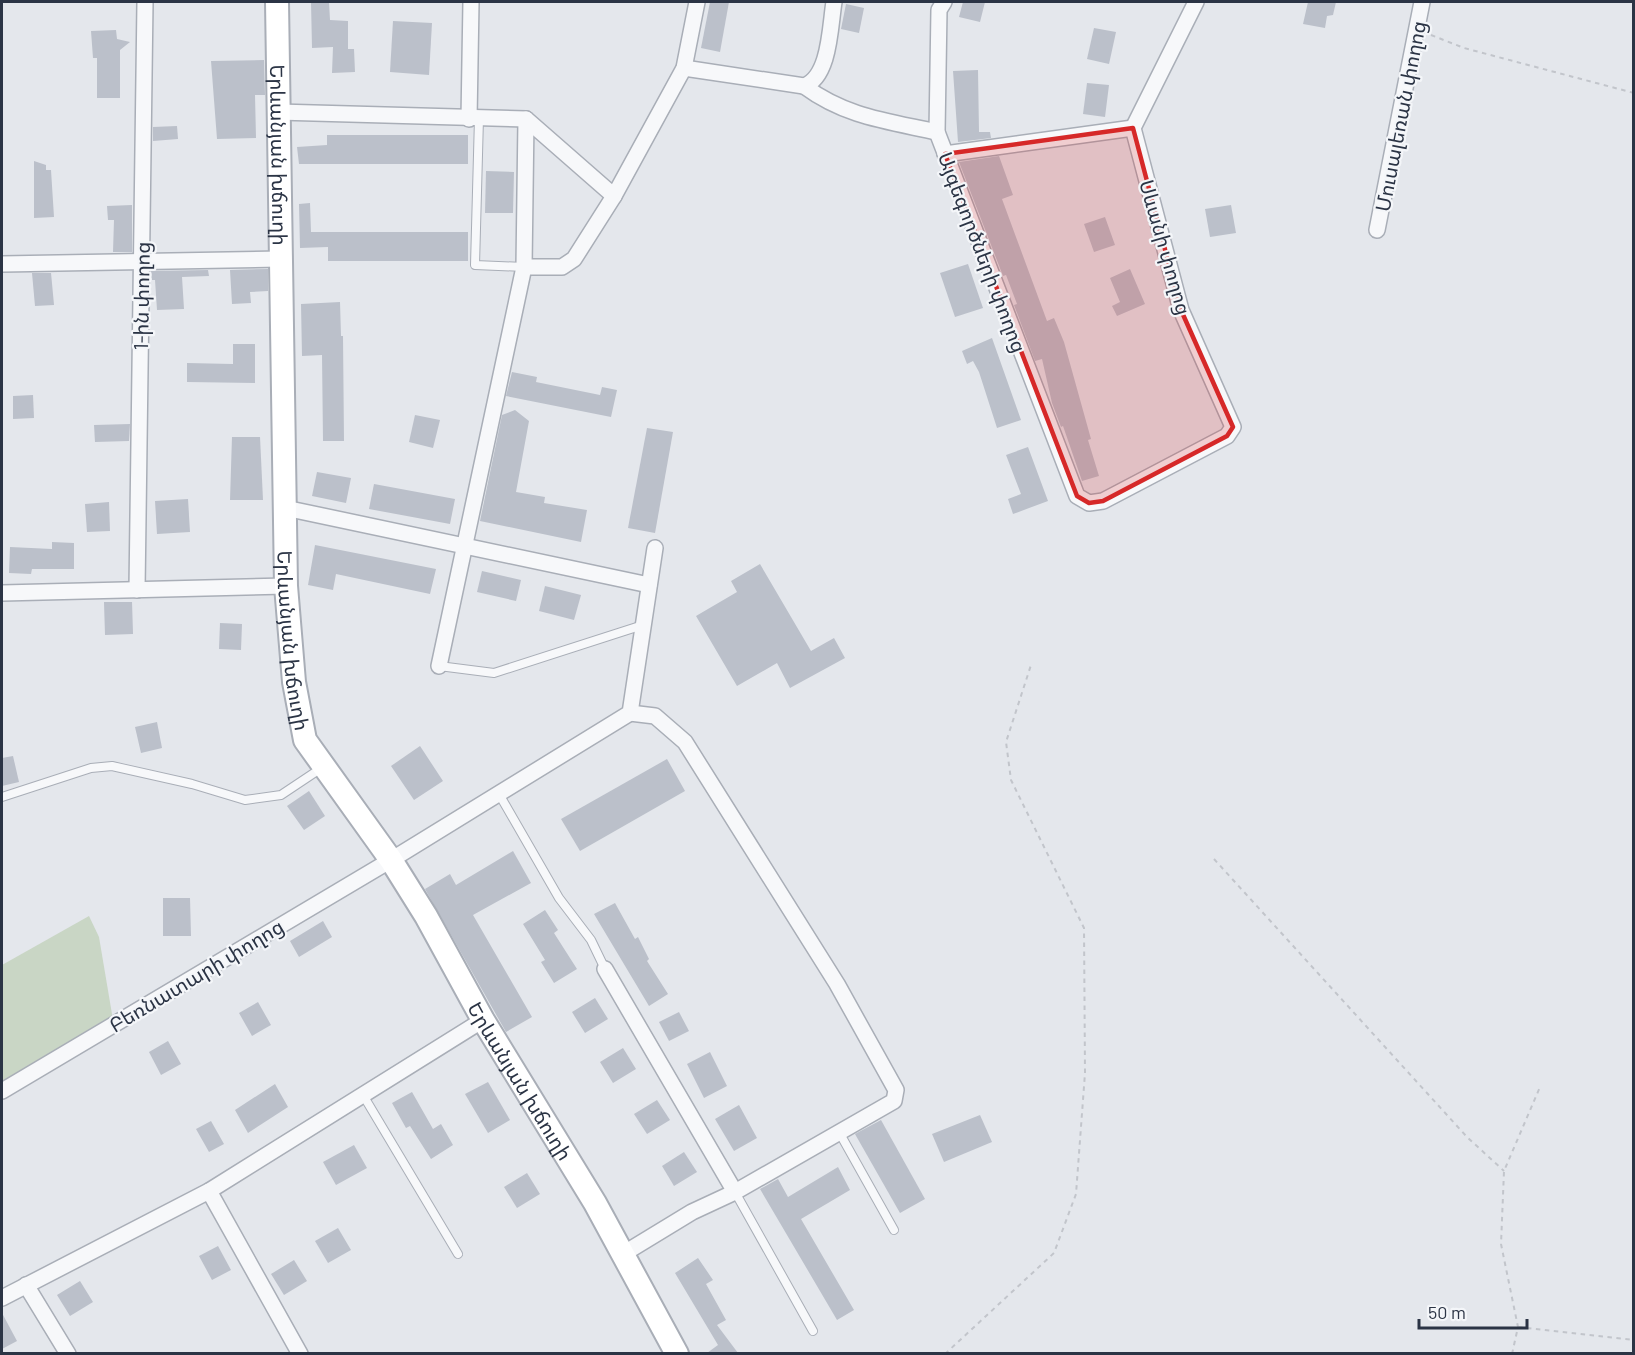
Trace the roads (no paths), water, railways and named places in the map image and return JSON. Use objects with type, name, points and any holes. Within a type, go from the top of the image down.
[{"type":"main road","name":"Երևանյան խճուղի","points":[[277,2],[286,586],[294,682],[305,740],[392,860],[426,916],[483,1020],[595,1203],[672,1352]]},
{"type":"street","name":"1-ին փողոց","points":[[137,590],[145,2]]},
{"type":"street","points":[[471,2],[474,118]]},
{"type":"street","points":[[524,267],[562,267],[574,259],[614,195],[684,68],[697,2]]},
{"type":"street","points":[[804,86],[811,83],[822,70],[834,2]]},
{"type":"street","name":"Այգեգործների փողոց","points":[[944,2],[939,10],[937,132],[1077,496]]},
{"type":"street","points":[[945,154],[1133,128],[1196,2]]},
{"type":"street","name":"Մուսալեռան փողոց","points":[[1377,230],[1422,2]]},
{"type":"street","points":[[684,68],[804,86],[846,112],[937,132]]},
{"type":"street","points":[[278,112],[526,119],[614,195]]},
{"type":"street","points":[[438,666],[524,267],[526,119]]},
{"type":"street","name":"Սևանի փողոց","points":[[1077,496],[1089,503],[1102,501],[1227,436],[1233,427],[1181,310],[1133,128]]},
{"type":"street","points":[[2,264],[280,259]]},
{"type":"street","points":[[285,508],[649,585]]},
{"type":"street","points":[[623,1254],[692,1212],[735,1192],[894,1101],[896,1090],[837,984],[685,742],[655,716],[630,712],[655,548]]},
{"type":"street","points":[[2,593],[286,586]]},
{"type":"street","name":"Բեռնատարի փողոց","points":[[2,1091],[392,860],[630,712]]},
{"type":"street","points":[[605,969],[735,1192]]},
{"type":"street","points":[[2,1298],[209,1191],[483,1020]]},
{"type":"street","points":[[209,1191],[300,1353]]},
{"type":"street","points":[[26,1285],[68,1353]]},
{"type":"lane","points":[[474,118],[475,265],[524,267]]},
{"type":"lane","points":[[438,666],[494,673],[643,625]]},
{"type":"lane","points":[[2,797],[91,768],[112,766],[192,784],[245,800],[281,795],[324,767]]},
{"type":"lane","points":[[500,794],[559,898],[591,940],[605,969]]},
{"type":"lane","points":[[363,1095],[458,1254]]},
{"type":"lane","points":[[839,1132],[894,1230]]},
{"type":"lane","points":[[735,1192],[813,1331]]}]
